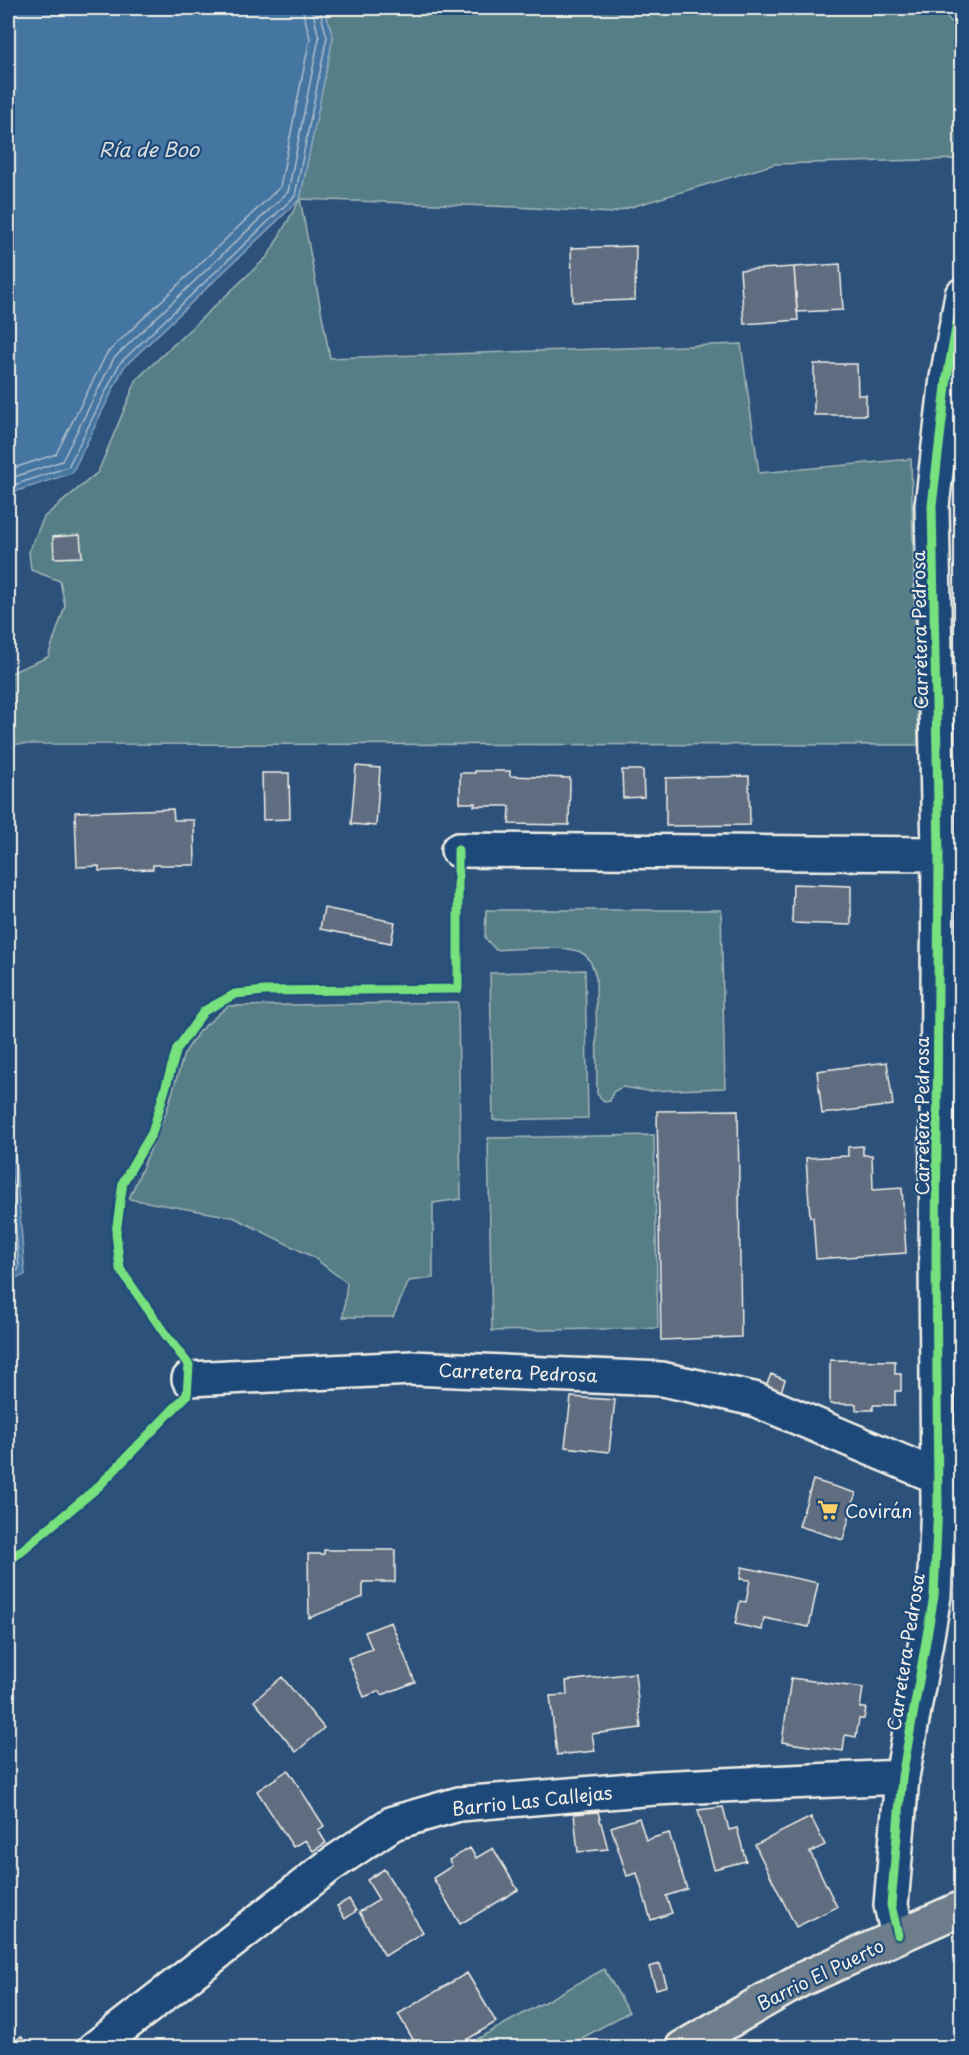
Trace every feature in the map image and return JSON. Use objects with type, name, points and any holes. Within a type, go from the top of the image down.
[{"type":"main road","name":"Barrio El Puerto","points":[[682,2048],[800,1980],[962,1908]]},
{"type":"street","name":"Carretera Pedrosa","points":[[898,1935],[891,1905],[902,1777],[934,1596],[938,1477],[936,1259],[939,854],[932,506],[946,378],[962,295]]},
{"type":"street","points":[[458,850],[939,854]]},
{"type":"street","name":"Carretera Pedrosa","points":[[189,1379],[412,1368],[662,1379],[753,1399],[938,1477]]},
{"type":"street","name":"Barrio Las Callejas","points":[[95,2048],[329,1866],[393,1823],[459,1804],[655,1788],[902,1777]]},
{"type":"green space","points":[[324,8],[937,8],[958,28],[961,25],[961,159],[775,164],[611,213],[300,199],[333,37]]},
{"type":"green space","points":[[300,199],[330,358],[741,344],[759,473],[911,459],[918,745],[8,744],[8,674],[48,657],[65,606],[60,581],[31,570],[29,551],[44,517],[98,472],[137,379],[268,256]]},
{"type":"green space","points":[[486,910],[721,910],[725,1088],[648,1091],[622,1087],[613,1092],[610,1101],[605,1102],[597,1094],[596,978],[589,960],[575,950],[540,948],[496,950],[485,938]]},
{"type":"green space","points":[[585,970],[588,1118],[493,1120],[490,973]]},
{"type":"green space","points":[[458,1002],[461,1199],[433,1203],[433,1278],[409,1281],[393,1317],[343,1317],[347,1283],[313,1257],[233,1217],[129,1199],[166,1113],[184,1054],[199,1031],[228,1006]]},
{"type":"green space","points":[[654,1135],[658,1328],[492,1331],[488,1138]]},
{"type":"green space","points":[[604,1969],[629,2012],[566,2047],[463,2047]]},
{"type":"water","name":"Ría de Boo","points":[[8,8],[324,8],[333,37],[300,199],[124,367],[72,473],[8,494]]},
{"type":"water","points":[[8,978],[11,982],[13,1130],[25,1275],[8,1280]]},
{"type":"building","points":[[636,246],[635,300],[573,302],[571,248]]},
{"type":"building","points":[[840,264],[843,310],[797,312],[794,267]]},
{"type":"building","points":[[794,267],[798,320],[744,324],[740,270]]},
{"type":"building","points":[[814,364],[857,364],[858,395],[866,395],[866,415],[814,415]]},
{"type":"building","points":[[80,535],[82,557],[54,558],[53,537]]},
{"type":"building","points":[[356,766],[380,768],[376,826],[351,824]]},
{"type":"building","points":[[622,770],[643,770],[644,797],[623,798]]},
{"type":"building","points":[[475,771],[510,771],[510,776],[570,778],[569,825],[509,824],[510,806],[474,806],[475,803],[460,803],[460,773],[475,773]]},
{"type":"building","points":[[262,773],[289,773],[290,819],[263,820]]},
{"type":"building","points":[[749,776],[750,825],[666,826],[666,778]]},
{"type":"building","points":[[173,809],[174,820],[194,820],[195,865],[153,865],[153,869],[99,871],[99,866],[77,867],[75,812]]},
{"type":"building","points":[[793,884],[851,886],[851,925],[792,923]]},
{"type":"building","points":[[324,908],[395,922],[391,943],[320,929]]},
{"type":"building","points":[[887,1062],[893,1105],[822,1114],[817,1071]]},
{"type":"building","points":[[738,1110],[741,1337],[661,1340],[657,1111]]},
{"type":"building","points":[[863,1146],[863,1155],[872,1155],[873,1190],[902,1188],[906,1253],[816,1259],[813,1217],[810,1217],[806,1158],[848,1156],[848,1147]]},
{"type":"building","points":[[830,1360],[895,1361],[895,1374],[901,1374],[901,1391],[895,1391],[895,1405],[873,1405],[873,1410],[856,1410],[856,1404],[830,1404]]},
{"type":"building","points":[[771,1374],[785,1380],[778,1400],[763,1394]]},
{"type":"building","points":[[571,1397],[615,1400],[609,1452],[565,1447]]},
{"type":"building","name":"Covirán","points":[[813,1480],[856,1493],[843,1540],[799,1526]]},
{"type":"building","points":[[324,1550],[395,1550],[395,1582],[363,1582],[363,1597],[309,1618],[308,1554],[324,1554]]},
{"type":"building","points":[[742,1567],[818,1583],[809,1627],[764,1618],[762,1630],[735,1624],[740,1601],[746,1602],[750,1580],[740,1579]]},
{"type":"building","points":[[391,1622],[415,1682],[382,1695],[380,1691],[364,1697],[348,1658],[372,1649],[365,1632]]},
{"type":"building","points":[[635,1673],[641,1728],[592,1734],[595,1751],[557,1755],[550,1696],[567,1695],[566,1681]]},
{"type":"building","points":[[282,1677],[324,1728],[296,1752],[254,1701]]},
{"type":"building","points":[[791,1678],[863,1688],[860,1708],[866,1708],[864,1719],[859,1719],[856,1737],[845,1735],[843,1751],[782,1742]]},
{"type":"building","points":[[288,1770],[324,1826],[318,1830],[326,1843],[313,1851],[305,1840],[293,1847],[257,1791]]},
{"type":"building","points":[[723,1807],[729,1830],[737,1828],[746,1861],[714,1869],[698,1810]]},
{"type":"building","points":[[598,1812],[608,1849],[578,1852],[574,1814]]},
{"type":"building","points":[[811,1817],[825,1845],[810,1852],[837,1907],[796,1927],[755,1845]]},
{"type":"building","points":[[639,1818],[646,1840],[669,1833],[687,1889],[666,1896],[672,1913],[651,1920],[637,1873],[627,1876],[611,1827]]},
{"type":"building","points":[[470,1848],[476,1858],[493,1848],[518,1890],[460,1924],[433,1878],[452,1866],[449,1860]]},
{"type":"building","points":[[384,1869],[423,1932],[385,1956],[359,1912],[379,1900],[367,1880]]},
{"type":"building","points":[[349,1899],[356,1911],[345,1919],[337,1906]]},
{"type":"building","points":[[660,1964],[667,1986],[656,1989],[649,1967]]},
{"type":"building","points":[[467,1973],[496,2022],[453,2048],[418,2048],[398,2014]]},
{"type":"building","points":[[8,2036],[13,2043],[21,2036],[30,2048],[8,2048]]},
{"type":"cycle path","points":[[898,1935],[891,1905],[902,1777],[934,1596],[938,1503],[936,1259],[939,854],[932,506],[947,378],[962,295]]},
{"type":"cycle path","points":[[8,1562],[98,1487],[187,1395],[189,1365],[120,1269],[116,1233],[123,1182],[152,1133],[177,1049],[204,1011],[235,994],[265,991],[458,989],[458,850]]},
{"type":"place","name":"Covirán","points":[[828,1510]]}]
